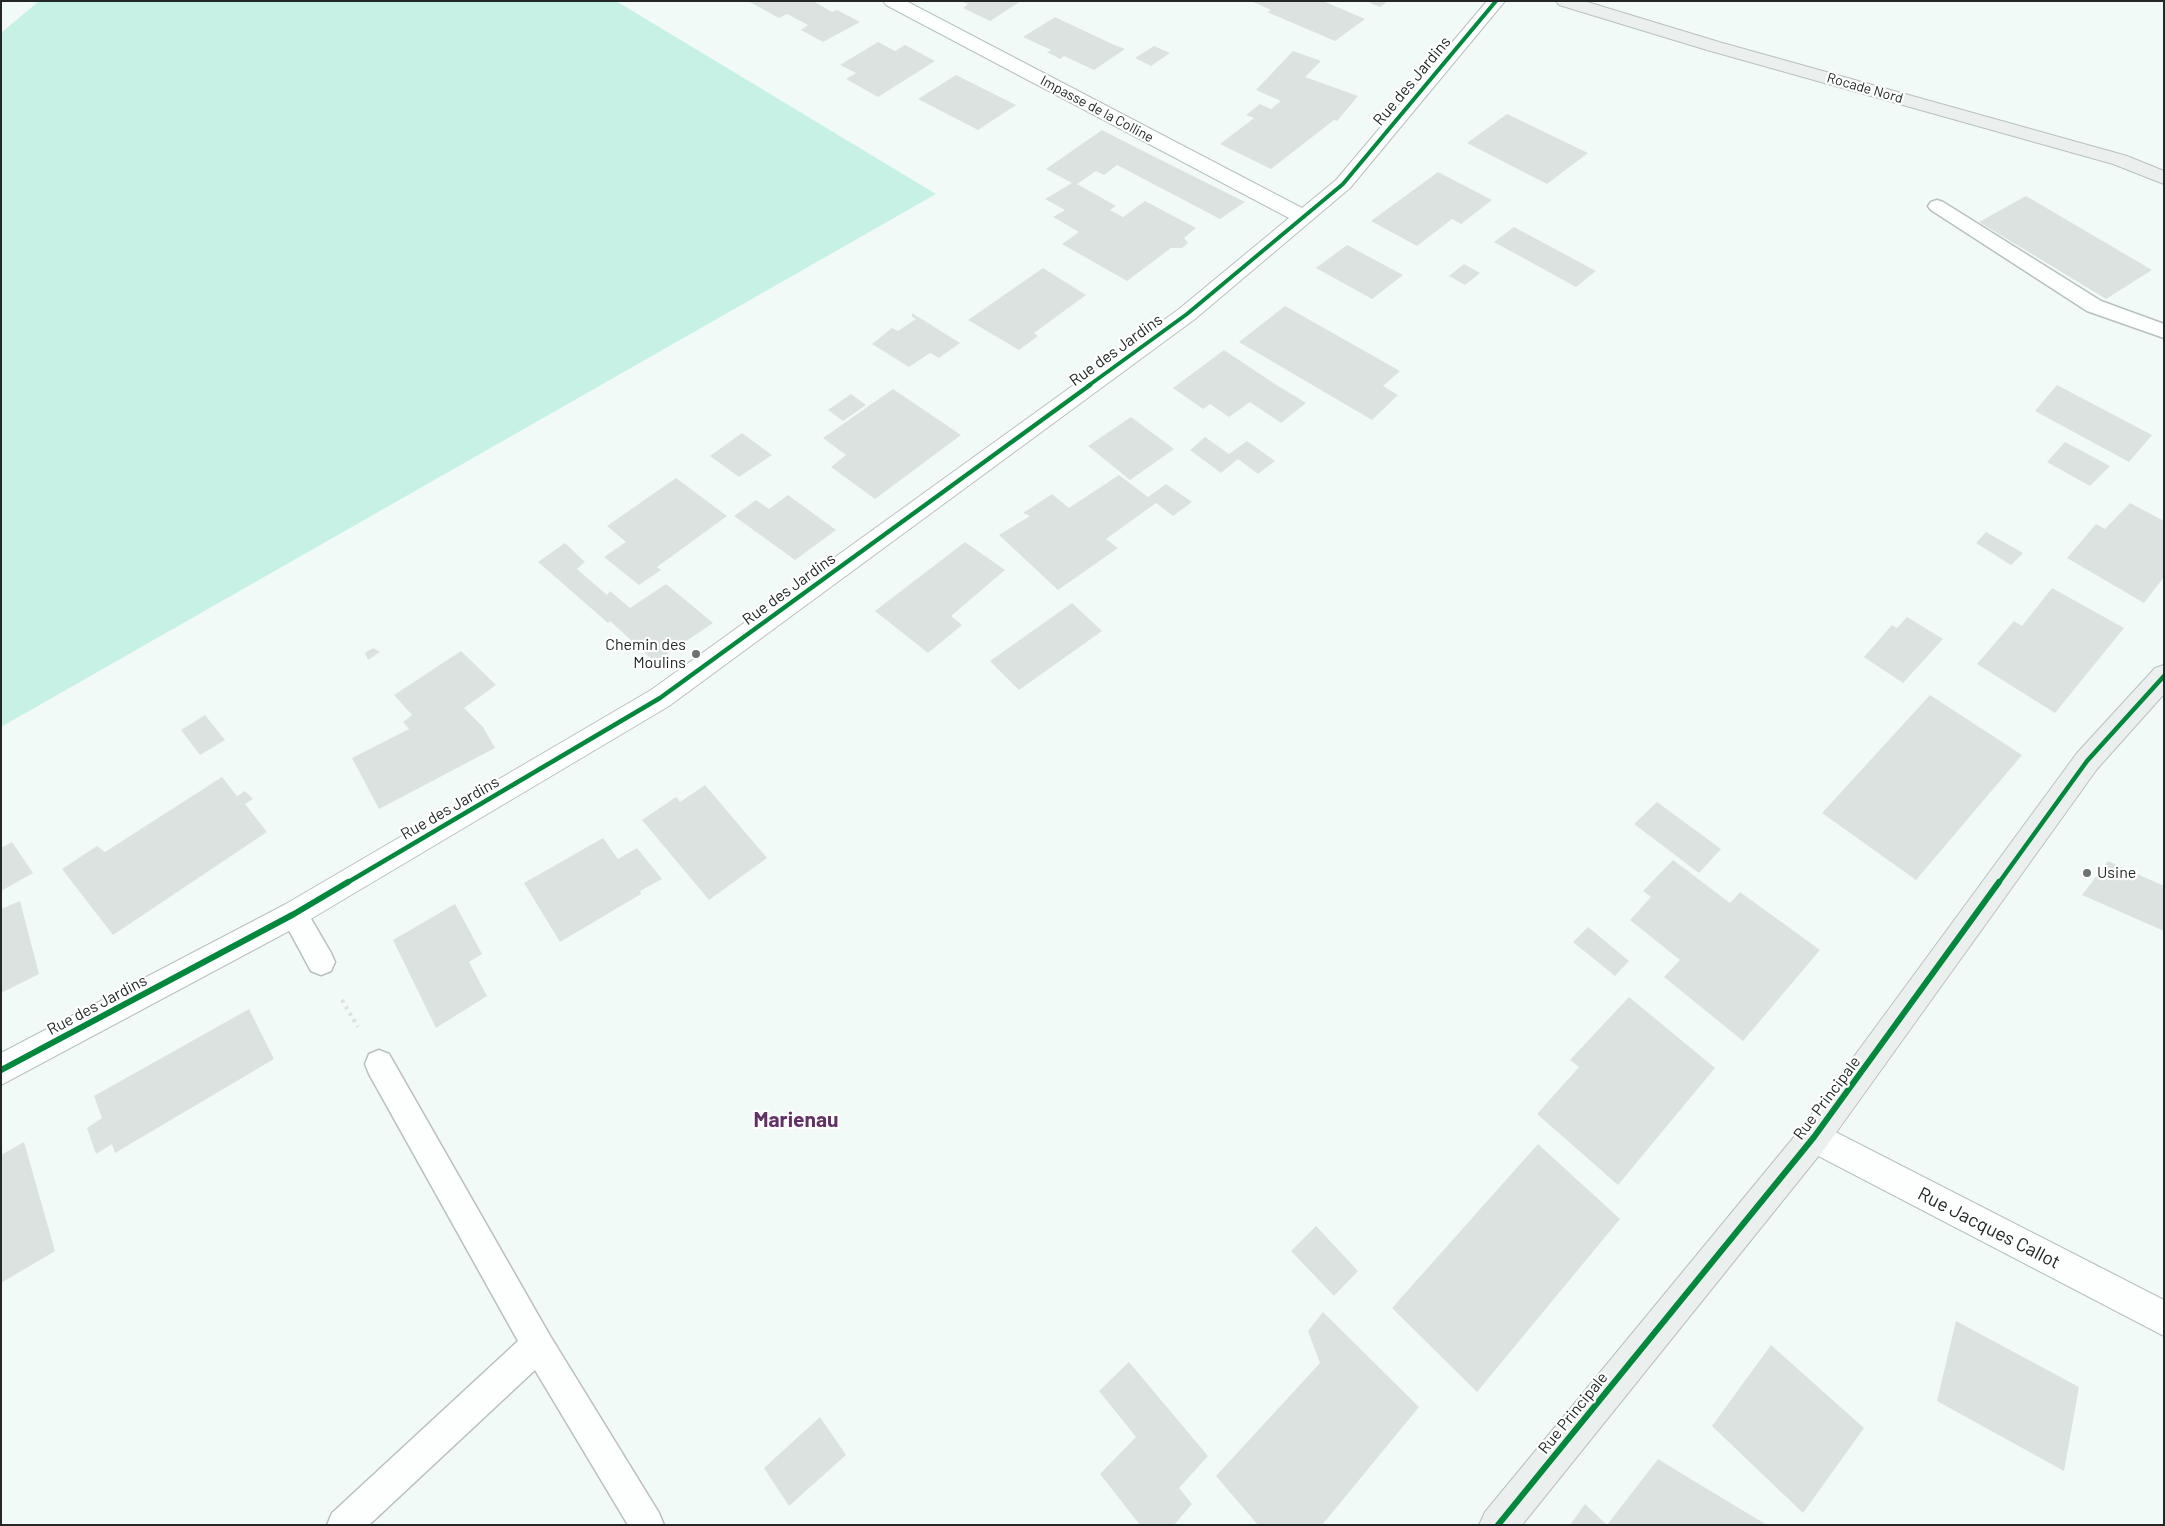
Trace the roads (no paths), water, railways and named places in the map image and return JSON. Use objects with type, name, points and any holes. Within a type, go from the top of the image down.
[{"type":"main road","name":"Rocade Nord","points":[[1565,1],[1722,48],[2120,160],[2164,178]]},
{"type":"main road","name":"Rue Principale","points":[[1498,1525],[1814,1137],[2087,761],[2164,676]]},
{"type":"street","name":"Impasse de la Colline","points":[[892,1],[1303,217]]},
{"type":"street","name":"Rue des Jardins","points":[[1,1070],[294,914],[660,698],[1187,314],[1344,184],[1496,1]]},
{"type":"street","name":"Rue Jacques Callot","points":[[1814,1137],[2164,1318]]},
{"type":"lane","points":[[1937,206],[2094,306],[2164,331]]},
{"type":"lane","points":[[294,914],[320,962]]},
{"type":"lane","points":[[379,1064],[538,1344],[647,1525]]},
{"type":"lane","points":[[344,1525],[538,1344]]},
{"type":"place","name":"Chemin des Moulins","points":[[696,654]]},
{"type":"place","name":"Usine","points":[[2087,873]]},
{"type":"district","name":"Marienau","points":[[796,1120]]}]
